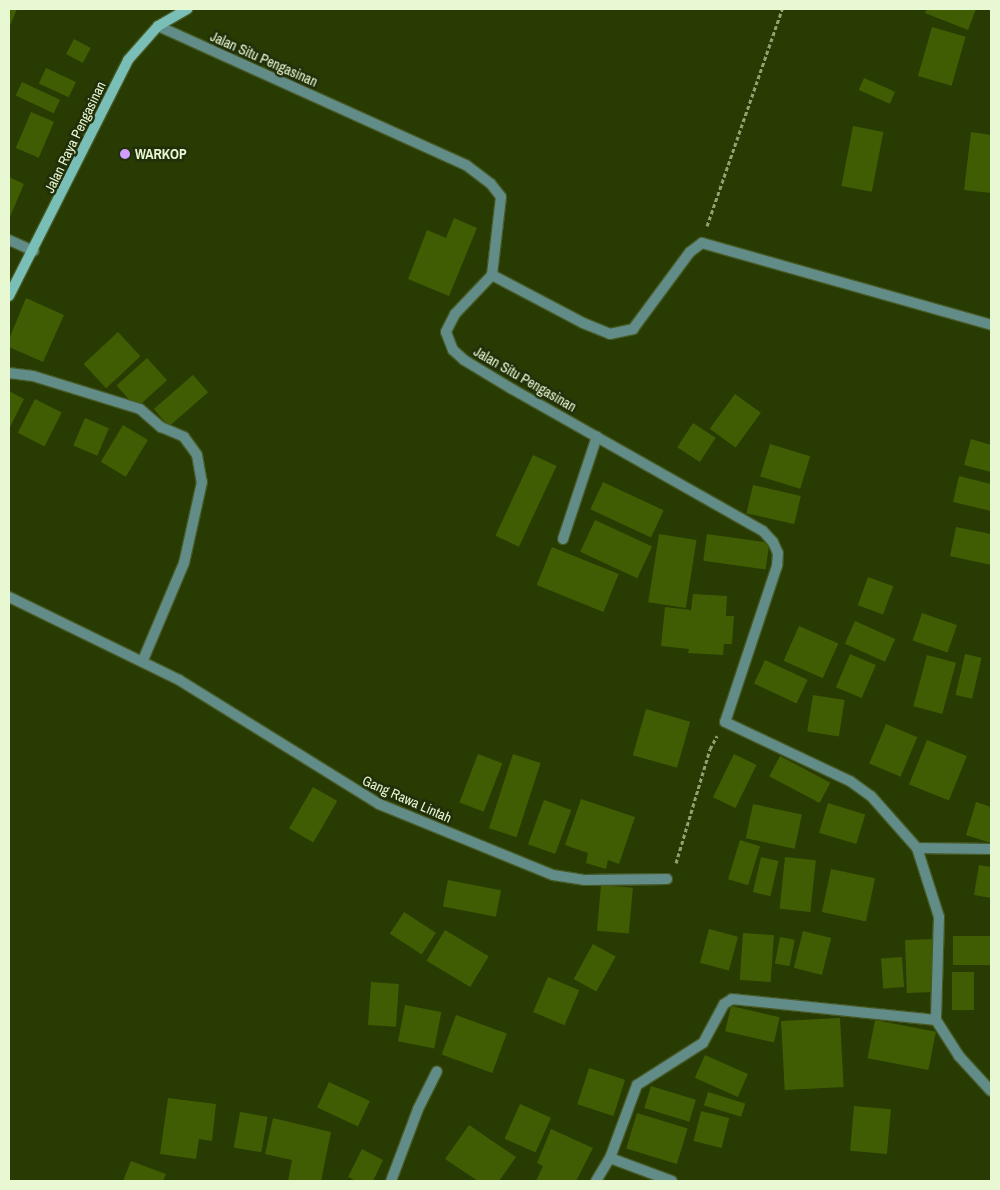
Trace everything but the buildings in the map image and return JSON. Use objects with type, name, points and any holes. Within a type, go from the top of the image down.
[{"type":"main road","name":"Jalan Raya Pengasinan","points":[[9,296],[34,250],[128,60],[158,26],[180,10]]},
{"type":"street","name":"Jalan Situ Pengasinan","points":[[158,26],[466,165],[501,196],[492,275],[455,314],[446,332],[447,341],[464,360],[763,531],[778,553],[777,566],[724,722]]},
{"type":"street","points":[[9,240],[34,250]]},
{"type":"street","points":[[492,275],[582,323],[610,334],[633,328],[690,252],[702,243],[991,325]]},
{"type":"street","points":[[9,373],[33,376],[140,409],[161,427],[184,436],[197,455],[202,482],[184,563],[143,660]]},
{"type":"street","points":[[563,539],[597,436]]},
{"type":"street","name":"Gang Rawa Lintah","points":[[9,597],[143,660],[356,793],[492,852],[536,870],[569,879],[657,881],[668,879]]},
{"type":"street","points":[[724,722],[850,781],[871,796],[917,848],[930,882],[938,917],[936,1020],[959,1056],[991,1091]]},
{"type":"street","points":[[917,848],[991,849]]},
{"type":"street","points":[[596,1181],[610,1158],[637,1085],[703,1042],[724,1004],[732,999],[936,1020]]},
{"type":"street","points":[[391,1181],[418,1110],[437,1071]]},
{"type":"street","points":[[610,1158],[672,1181]]},
{"type":"path","points":[[702,243],[782,9]]},
{"type":"path","points":[[668,879],[675,870],[710,749],[724,722]]},
{"type":"place","name":"WARKOP","points":[[125,154]]}]
